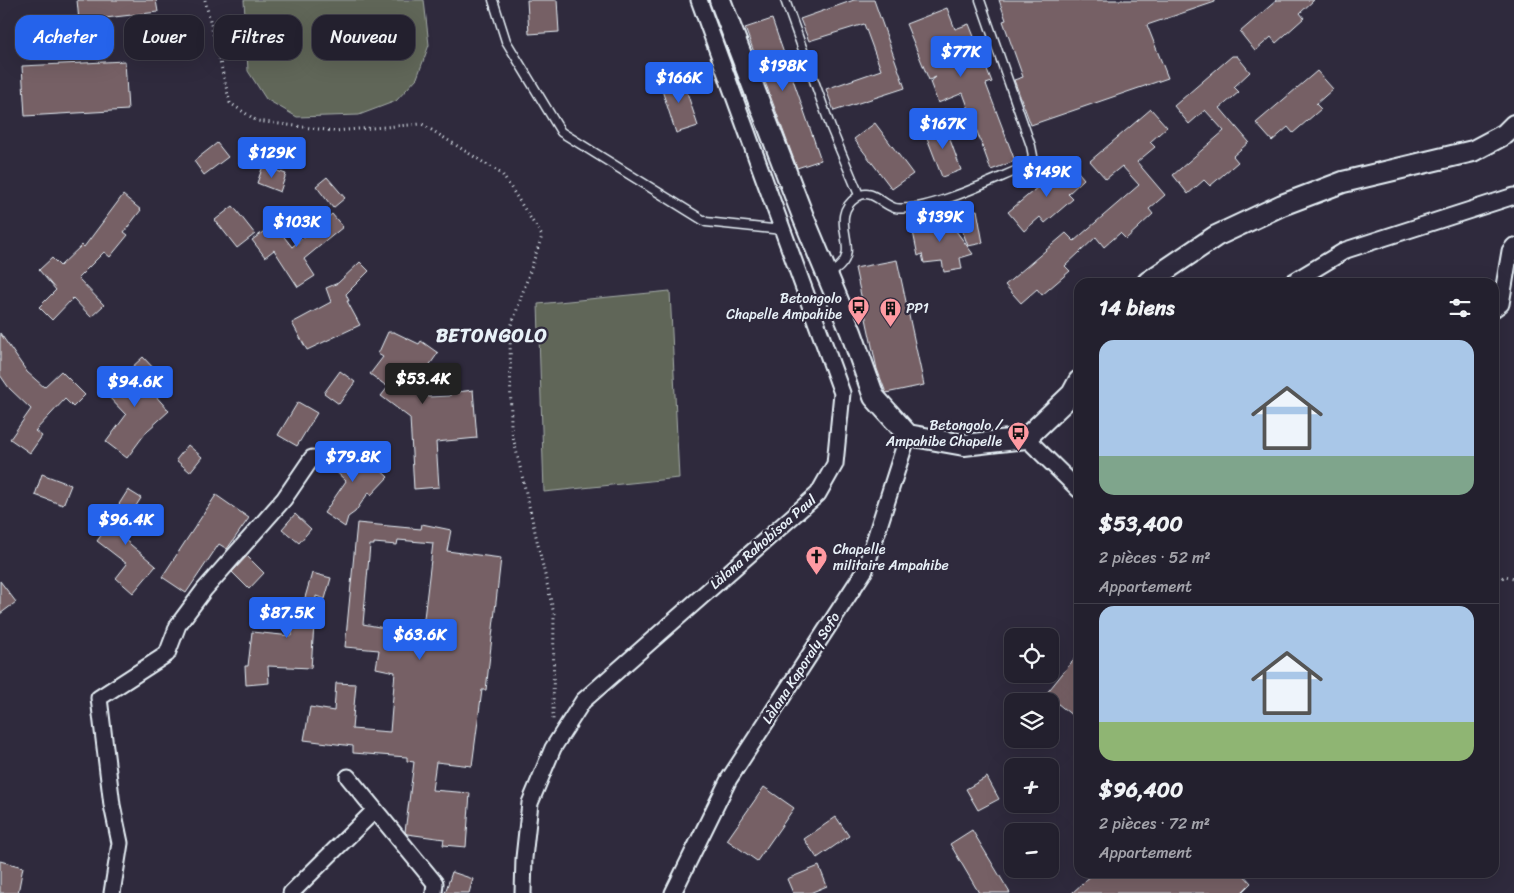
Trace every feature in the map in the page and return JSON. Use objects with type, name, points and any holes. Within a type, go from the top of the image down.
[{"type":"street","name":"Làlana Rahobisoa Paul","points":[[523,893],[524,858],[530,803],[553,748],[583,701],[818,494],[835,464],[842,393],[699,0]]},
{"type":"street","points":[[720,0],[874,397],[908,435],[964,445],[1026,438],[1074,390]]},
{"type":"street","points":[[1154,278],[1216,236],[1282,205],[1343,182],[1473,151],[1505,134],[1514,125]]},
{"type":"street","points":[[1300,278],[1346,250],[1514,196]]},
{"type":"street","points":[[1499,305],[1501,304],[1510,251],[1514,246]]},
{"type":"street","name":"Làlana Kaporaly Sofo","points":[[673,893],[729,779],[865,570],[908,435]]},
{"type":"street","points":[[1026,438],[1074,485]]},
{"type":"street","points":[[112,893],[120,843],[112,805],[99,698],[167,654],[178,624],[204,590],[284,499],[312,458]]},
{"type":"street","points":[[348,777],[435,884],[434,893]]},
{"type":"street","points":[[291,893],[375,810]]},
{"type":"lane","points":[[493,0],[506,41],[562,132],[706,222],[782,230]]},
{"type":"lane","points":[[785,0],[859,195]]},
{"type":"lane","points":[[827,275],[841,266],[847,254],[842,220],[849,203],[859,195],[871,194],[895,208],[912,208],[944,198],[1030,165],[1033,156],[1031,146],[980,0]]},
{"type":"path","points":[[205,0],[230,103],[257,121],[334,131],[422,124],[502,174],[542,236],[510,330],[511,428],[554,614],[553,748]]},
{"type":"path","points":[[1499,580],[1505,576],[1514,578]]},
{"type":"green space","points":[[244,0],[424,0],[429,45],[417,78],[396,101],[359,115],[297,117],[266,99],[248,71],[247,60],[302,60],[302,15],[245,15]]},
{"type":"green space","points":[[670,291],[679,478],[544,492],[538,304]]},
{"type":"building","points":[[77,0],[156,0],[158,12],[114,17],[114,15],[78,15]]},
{"type":"building","points":[[527,0],[557,0],[559,32],[529,34]]},
{"type":"building","points":[[854,0],[874,0],[905,88],[834,111],[826,89],[881,70],[864,24],[809,41],[800,19]]},
{"type":"building","points":[[999,0],[1215,0],[1215,2],[1147,25],[1168,78],[1031,125],[1014,80],[1023,77],[1003,21],[1006,20]]},
{"type":"building","points":[[1277,0],[1314,0],[1300,13],[1304,18],[1276,43],[1271,37],[1255,51],[1240,32]]},
{"type":"building","points":[[947,8],[955,29],[969,24],[992,82],[986,84],[1015,161],[991,170],[963,93],[938,103],[930,82],[936,77],[929,80],[906,24]]},
{"type":"building","points":[[772,19],[821,160],[797,168],[745,28]]},
{"type":"building","points":[[1232,56],[1237,56],[1250,72],[1234,87],[1239,92],[1220,108],[1249,142],[1233,156],[1238,162],[1210,186],[1204,180],[1188,194],[1173,175],[1224,131],[1205,110],[1189,124],[1174,106]]},
{"type":"building","points":[[125,61],[128,110],[25,116],[22,66]]},
{"type":"building","points":[[1317,71],[1333,89],[1316,104],[1321,109],[1293,133],[1288,127],[1272,141],[1256,123]]},
{"type":"building","points":[[681,74],[698,126],[676,133],[659,81]]},
{"type":"building","points":[[1151,109],[1167,127],[1150,142],[1155,147],[1137,162],[1165,195],[1149,209],[1153,214],[1126,239],[1120,233],[1104,247],[1096,237],[1065,266],[1070,271],[1042,295],[1037,289],[1021,303],[1005,285],[1066,233],[1074,241],[1139,185],[1122,166],[1106,179],[1090,161]]},
{"type":"building","points":[[875,123],[913,174],[892,189],[854,139]]},
{"type":"building","points":[[944,123],[961,170],[942,177],[924,130]]},
{"type":"building","points":[[217,143],[228,157],[204,175],[194,161]]},
{"type":"building","points":[[1069,161],[1084,179],[1068,194],[1073,199],[1045,223],[1040,217],[1024,231],[1008,212]]},
{"type":"building","points":[[263,166],[286,174],[280,192],[257,183]]},
{"type":"building","points":[[327,177],[345,198],[333,208],[316,186]]},
{"type":"building","points":[[123,195],[141,210],[124,232],[128,235],[110,257],[104,252],[78,278],[104,305],[91,317],[73,298],[52,320],[39,307],[56,290],[39,270],[52,258],[60,266],[82,245],[84,247]]},
{"type":"building","points":[[233,206],[255,234],[237,248],[215,220]]},
{"type":"building","points":[[977,210],[983,243],[968,246],[956,214]]},
{"type":"building","points":[[332,214],[343,227],[304,259],[315,276],[298,287],[274,250],[265,257],[252,240],[274,224],[292,247]]},
{"type":"building","points":[[945,216],[973,254],[960,258],[962,269],[944,272],[942,261],[924,263],[922,254],[918,256],[911,222]]},
{"type":"building","name":"PP1","points":[[897,260],[924,385],[886,393],[877,369],[855,268]]},
{"type":"building","points":[[360,262],[369,271],[346,294],[349,301],[347,301],[360,325],[307,350],[292,323],[331,302],[326,288],[338,283]]},
{"type":"building","points":[[388,332],[394,332],[419,344],[421,341],[438,353],[414,387],[428,397],[450,396],[450,393],[473,390],[477,438],[436,442],[439,487],[414,489],[410,418],[381,396],[388,387],[370,374],[383,357],[378,354]]},
{"type":"building","points":[[0,333],[27,372],[44,387],[61,371],[85,395],[73,407],[65,399],[35,431],[42,436],[30,453],[10,439],[31,409],[9,388],[0,375]]},
{"type":"building","points":[[143,357],[157,372],[145,384],[169,411],[147,431],[127,458],[106,442],[126,415],[106,394],[132,371],[130,369]]},
{"type":"building","points":[[340,371],[355,382],[339,404],[324,393]]},
{"type":"building","points":[[298,402],[317,413],[297,446],[278,435]]},
{"type":"building","points":[[350,442],[388,477],[371,495],[369,492],[355,512],[348,517],[345,527],[324,513],[346,481],[329,465]]},
{"type":"building","points":[[188,445],[202,457],[190,472],[176,460]]},
{"type":"building","points":[[42,474],[71,485],[63,505],[35,495]]},
{"type":"building","points":[[128,490],[141,498],[118,534],[156,566],[133,593],[116,578],[127,564],[97,541],[111,522],[109,520]]},
{"type":"building","points":[[216,495],[249,518],[227,549],[219,544],[186,593],[162,577]]},
{"type":"building","points":[[295,514],[311,529],[299,543],[282,529]]},
{"type":"building","points":[[357,523],[421,529],[422,524],[451,530],[447,551],[501,558],[486,690],[482,690],[472,766],[436,762],[432,790],[470,793],[466,847],[443,845],[444,839],[407,834],[405,832],[414,762],[407,761],[407,757],[353,753],[353,746],[304,740],[310,707],[334,711],[336,683],[356,684],[352,729],[390,732],[395,672],[376,668],[379,650],[345,647]],"holes":[[[398,540],[433,543],[422,635],[363,624],[370,545],[374,545],[374,543],[397,545]]]},
{"type":"building","points":[[247,556],[264,573],[249,589],[232,572]]},
{"type":"building","points":[[312,573],[331,578],[325,599],[316,596],[311,668],[268,666],[269,683],[246,685],[245,666],[248,666],[252,632],[292,636],[294,607],[302,608]]},
{"type":"building","points":[[0,581],[16,602],[0,614]]},
{"type":"building","points":[[1074,659],[1074,717],[1059,705],[1059,693],[1047,693],[1055,683],[1059,683],[1059,678]]},
{"type":"building","points":[[987,777],[999,799],[978,810],[966,789]]},
{"type":"building","points":[[764,787],[794,808],[757,861],[727,840]]},
{"type":"building","points":[[836,817],[849,836],[817,858],[804,839]]},
{"type":"building","points":[[972,830],[1010,893],[979,893],[950,844]]},
{"type":"building","points":[[0,861],[23,867],[18,893],[0,893]]},
{"type":"building","points":[[819,866],[827,886],[810,893],[793,893],[787,879]]},
{"type":"building","points":[[452,872],[473,879],[469,893],[445,893]]},
{"type":"building","points":[[1088,878],[1246,878],[1251,883],[1241,893],[1072,893]]},
{"type":"place","name":"Betongolo Chapelle Ampahibe","points":[[858,325]]},
{"type":"place","name":"PP1","points":[[890,327]]},
{"type":"place","name":"Betongolo / Ampahibe Chapelle","points":[[1018,452]]},
{"type":"place","name":"Chapelle militaire Ampahibe","points":[[817,576]]},
{"type":"district","name":"BETONGOLO","points":[[492,335]]}]
